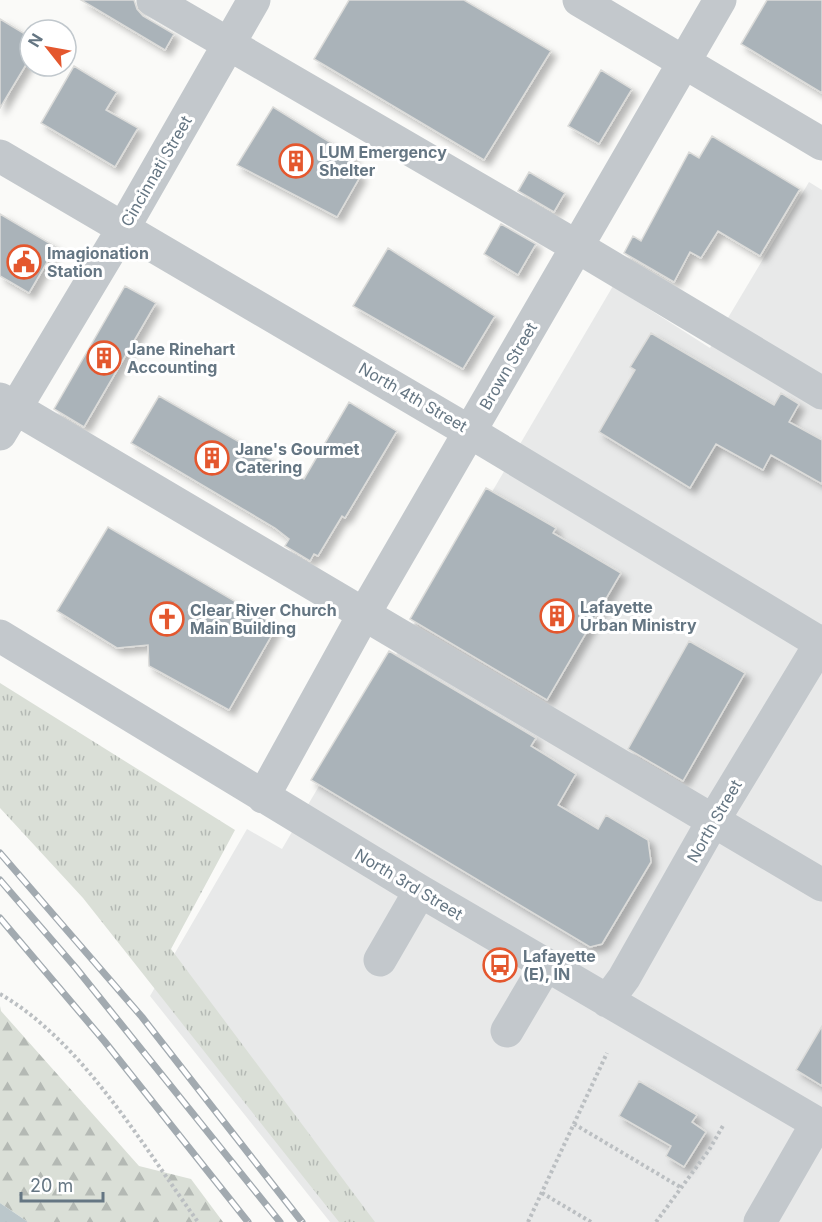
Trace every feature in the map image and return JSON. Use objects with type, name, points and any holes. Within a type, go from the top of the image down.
[{"type":"street","points":[[153,0],[576,246],[822,393]]},
{"type":"street","name":"Cincinnati Street","points":[[5,414],[124,227],[254,0]]},
{"type":"street","points":[[579,0],[822,144]]},
{"type":"street","name":"Brown Street","points":[[263,797],[364,614],[720,0]]},
{"type":"street","name":"North 4th Street","points":[[0,156],[470,432],[821,643]]},
{"type":"street","points":[[5,414],[364,614],[822,885]]},
{"type":"street","name":"North 3rd Street","points":[[0,636],[420,891],[820,1124]]},
{"type":"street","name":"North Street","points":[[607,1001],[624,978],[713,821],[821,643]]},
{"type":"street","points":[[380,960],[420,891]]},
{"type":"street","points":[[507,1031],[546,965]]},
{"type":"street","points":[[760,1222],[820,1124]]},
{"type":"path","points":[[0,994],[49,1029],[81,1061],[198,1222]]},
{"type":"path","points":[[528,1222],[607,1053]]},
{"type":"path","points":[[574,1124],[680,1187]]},
{"type":"path","points":[[656,1222],[709,1150],[724,1124]]},
{"type":"path","points":[[542,1192],[591,1222]]},
{"type":"shaded area","points":[[809,182],[822,190],[822,1222],[330,1222],[150,996],[247,829],[282,849],[613,286],[710,348]]},
{"type":"green space","points":[[0,683],[235,830],[171,949],[375,1222],[339,1222],[83,898],[0,808]]},
{"type":"green space","points":[[0,1006],[1,1011],[139,1166],[191,1179],[223,1222],[28,1222],[0,1203]]},
{"type":"water","points":[[0,1203],[28,1222],[0,1222]]},
{"type":"building","points":[[81,0],[134,0],[143,16],[174,34],[165,50]]},
{"type":"building","points":[[349,0],[464,0],[551,51],[484,160],[314,59]]},
{"type":"building","points":[[767,0],[822,0],[822,93],[741,44]]},
{"type":"building","points":[[0,19],[18,30],[18,78],[0,108]]},
{"type":"building","points":[[78,68],[117,92],[106,110],[138,128],[115,167],[41,123],[67,78],[78,78]]},
{"type":"building","points":[[601,70],[632,89],[599,144],[568,126]]},
{"type":"building","name":"LUM Emergency Shelter","points":[[273,107],[354,157],[348,167],[361,175],[337,217],[237,165]]},
{"type":"building","points":[[712,136],[800,189],[760,256],[718,231],[701,258],[690,252],[674,282],[624,253],[633,236],[641,241],[689,152],[699,158]]},
{"type":"building","points":[[529,172],[565,193],[554,212],[518,191]]},
{"type":"building","name":"Imagionation Station","points":[[0,214],[56,247],[29,293],[0,276]]},
{"type":"building","points":[[501,224],[536,244],[518,275],[484,254]]},
{"type":"building","points":[[388,248],[495,316],[463,369],[353,306]]},
{"type":"building","name":"Jane Rinehart Accounting","points":[[125,286],[156,303],[84,427],[54,409]]},
{"type":"building","points":[[651,333],[774,405],[781,393],[799,404],[789,422],[822,440],[822,484],[771,455],[763,470],[716,444],[690,488],[599,432],[635,370],[630,367]]},
{"type":"building","points":[[159,396],[304,479],[349,402],[397,431],[345,518],[342,516],[318,556],[314,554],[310,561],[285,546],[289,539],[275,528],[131,443]]},
{"type":"building","points":[[486,488],[556,528],[553,533],[621,573],[547,700],[410,619]]},
{"type":"building","name":"Clear River Church Main Building","points":[[108,527],[277,626],[229,710],[149,666],[148,645],[117,648],[57,611]]},
{"type":"building","points":[[689,641],[745,673],[683,781],[628,749]]},
{"type":"building","points":[[389,651],[536,738],[531,746],[576,774],[558,805],[598,829],[606,815],[648,840],[651,862],[602,944],[590,947],[311,780]]},
{"type":"building","points":[[822,1026],[822,1086],[796,1070]]},
{"type":"building","points":[[639,1081],[697,1115],[692,1122],[706,1132],[684,1167],[666,1156],[671,1146],[619,1116]]},
{"type":"railway","points":[[0,853],[142,1017],[302,1222]]},
{"type":"railway","points":[[0,880],[76,968],[280,1222]]},
{"type":"railway","points":[[0,918],[105,1042],[248,1222]]},
{"type":"place","name":"LUM Emergency Shelter","points":[[296,161]]},
{"type":"place","name":"Imagionation Station","points":[[24,262]]},
{"type":"place","name":"Jane Rinehart Accounting","points":[[104,358]]},
{"type":"place","name":"Jane's Gourmet Catering","points":[[212,458]]},
{"type":"place","name":"Lafayette Urban Ministry","points":[[557,616]]},
{"type":"place","name":"Clear River Church Main Building","points":[[167,619]]},
{"type":"place","name":"Lafayette (E), IN","points":[[500,965]]}]
